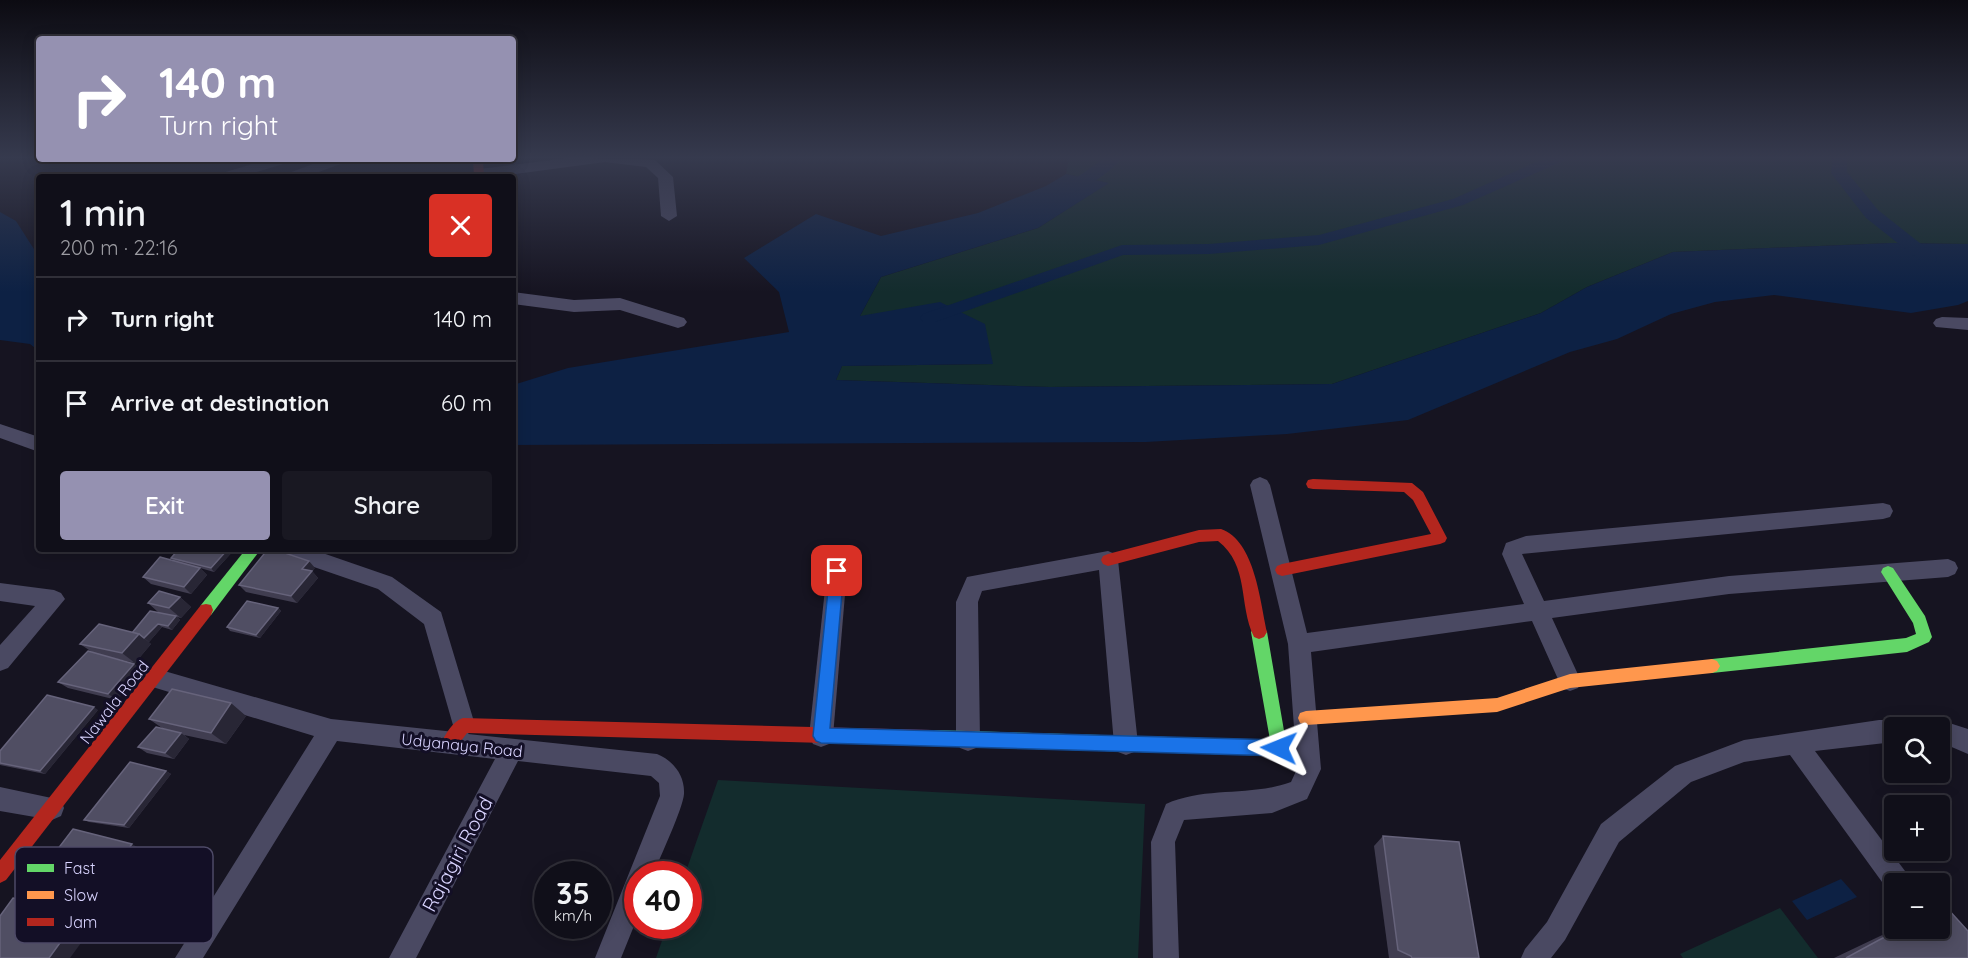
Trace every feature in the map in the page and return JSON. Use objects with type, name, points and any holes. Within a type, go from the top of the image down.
[{"type":"street","points":[[668,203],[669,216]]},
{"type":"street","points":[[516,298],[574,306],[620,304],[678,322]]},
{"type":"street","points":[[1942,323],[1968,324]]},
{"type":"street","points":[[0,431],[36,444]]},
{"type":"street","points":[[1282,570],[1440,538],[1418,496],[1407,487],[1313,484]]},
{"type":"street","points":[[1166,958],[1163,842],[1175,812],[1186,807],[1272,801],[1299,791],[1309,769],[1299,644],[1260,485]]},
{"type":"street","points":[[1570,681],[1512,554],[1513,549],[1526,544],[1883,511]]},
{"type":"street","points":[[463,725],[821,736],[968,740],[1279,748],[1255,607],[1244,564],[1236,547],[1221,535],[1199,536],[1108,560],[974,583],[967,602],[968,740]]},
{"type":"street","name":"Nawala Road","points":[[21,847],[252,552]]},
{"type":"street","points":[[295,552],[385,583],[433,619],[463,725]]},
{"type":"street","points":[[1108,560],[1126,744]]},
{"type":"street","points":[[1299,644],[1729,585],[1948,568]]},
{"type":"street","points":[[821,736],[837,571]]},
{"type":"street","points":[[1306,718],[1497,705],[1570,681],[1907,645],[1924,638],[1920,621],[1888,572]]},
{"type":"street","points":[[0,592],[54,599],[0,661]]},
{"type":"street","name":"Udyanaya Road","points":[[154,678],[331,730],[657,765],[670,778],[672,796],[646,861]]},
{"type":"street","points":[[449,744],[463,725]]},
{"type":"street","points":[[213,918],[331,730]]},
{"type":"street","points":[[1534,958],[1556,931],[1610,833],[1683,774],[1744,751],[1884,731]]},
{"type":"street","points":[[1950,734],[1968,743]]},
{"type":"street","points":[[1796,744],[1891,873]]},
{"type":"street","name":"Rajagiri Road","points":[[402,958],[511,751]]},
{"type":"street","points":[[0,800],[52,808]]},
{"type":"street","name":"Nawala Road","points":[[0,874],[15,855]]},
{"type":"street","points":[[608,958],[624,918]]},
{"type":"street","points":[[188,958],[197,943]]},
{"type":"green space","points":[[1077,203],[1968,203],[1968,244],[1891,243],[1673,252],[1587,287],[1541,313],[1332,384],[1050,387],[836,380],[842,366],[992,364],[860,316],[881,277],[1038,228]]},
{"type":"green space","points":[[718,780],[1145,804],[1138,958],[656,958],[663,939],[702,939],[702,861],[690,861]]},
{"type":"green space","points":[[1780,908],[1818,958],[1683,958],[1680,954]]},
{"type":"water","points":[[1004,203],[1078,203],[1038,228],[881,277],[860,316],[940,302],[985,324],[993,364],[842,366],[836,380],[1050,387],[1332,384],[1541,313],[1587,287],[1673,252],[1891,243],[1968,244],[1968,301],[1958,305],[1911,313],[1774,295],[1715,302],[1671,314],[1617,339],[1570,352],[1408,420],[1287,434],[1146,442],[516,445],[516,384],[568,368],[789,332],[779,292],[744,258],[816,214],[881,236],[978,213]]},
{"type":"water","points":[[0,212],[16,221],[36,252],[36,349],[30,344],[0,340]]},
{"type":"water","points":[[1841,879],[1857,897],[1807,920],[1792,901]]},
{"type":"building","points":[[176,552],[225,552],[211,568],[171,558]]},
{"type":"building","points":[[266,552],[282,552],[309,561],[302,569],[312,571],[291,596],[239,585]]},
{"type":"building","points":[[160,557],[200,568],[184,587],[143,577]]},
{"type":"building","points":[[159,591],[180,597],[169,608],[148,603]]},
{"type":"building","points":[[247,601],[278,608],[256,635],[227,627]]},
{"type":"building","points":[[150,611],[176,616],[168,626],[158,624],[144,638],[132,633]]},
{"type":"building","points":[[99,624],[139,634],[122,653],[80,644]]},
{"type":"building","points":[[88,651],[134,664],[108,694],[58,682]]},
{"type":"building","points":[[172,689],[231,703],[211,733],[149,719]]},
{"type":"building","points":[[47,695],[94,707],[40,771],[0,763],[0,751]]},
{"type":"building","points":[[156,727],[181,733],[165,753],[138,747]]},
{"type":"building","points":[[130,762],[166,771],[124,825],[84,820]]},
{"type":"building","points":[[73,829],[132,844],[130,847],[59,847]]},
{"type":"building","points":[[1383,836],[1459,842],[1479,958],[1412,958],[1398,950]]},
{"type":"building","points":[[13,898],[15,898],[15,943],[60,943],[49,958],[0,958],[0,916]]},
{"type":"building","points":[[1950,911],[1968,931],[1968,958],[1846,958],[1884,938],[1950,939]]},
{"type":"waterway","points":[[929,318],[1122,250],[1209,249],[1319,240],[1455,203]]},
{"type":"waterway","points":[[1863,203],[1872,214],[1929,259]]},
{"type":"traffic: fast","points":[[206,610],[252,552]]},
{"type":"traffic: fast","points":[[1712,666],[1907,645],[1924,637],[1920,621],[1888,572]]},
{"type":"traffic: fast","points":[[932,738],[1279,748],[1259,632]]},
{"type":"traffic: slow","points":[[1306,718],[1497,705],[1570,681],[1712,666]]},
{"type":"traffic: jam","points":[[1282,570],[1440,538],[1418,496],[1407,487],[1313,484]]},
{"type":"traffic: jam","points":[[1108,560],[1199,536],[1221,535],[1236,547],[1244,564],[1259,632]]},
{"type":"traffic: jam","points":[[21,847],[206,610]]},
{"type":"traffic: jam","points":[[449,744],[463,725],[932,738]]},
{"type":"traffic: jam","points":[[0,874],[15,855]]},
{"type":"route","points":[[837,571],[821,736],[1279,748]]}]
